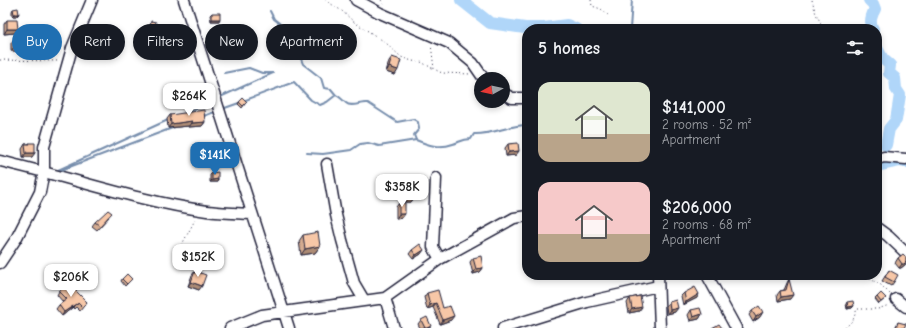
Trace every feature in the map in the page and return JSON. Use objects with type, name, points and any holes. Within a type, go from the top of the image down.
[{"type":"street","points":[[0,263],[16,239],[40,192],[44,172],[44,147],[72,48],[92,0]]},
{"type":"street","points":[[184,0],[289,328]]},
{"type":"street","points":[[356,0],[380,13],[449,43],[473,63],[479,72]]},
{"type":"street","points":[[510,97],[522,98]]},
{"type":"street","points":[[882,158],[906,159]]},
{"type":"street","points":[[0,161],[140,198],[200,210],[252,214]]},
{"type":"street","points":[[327,164],[342,240],[354,282],[364,300]]},
{"type":"street","points":[[436,178],[433,247],[440,259]]},
{"type":"street","points":[[230,328],[262,316],[284,311],[385,298],[440,259],[514,218],[522,217]]},
{"type":"street","points":[[882,232],[906,253]]},
{"type":"street","points":[[658,280],[660,328]]},
{"type":"street","points":[[710,280],[736,328]]},
{"type":"street","points":[[503,328],[587,302],[658,286]]},
{"type":"street","points":[[385,298],[394,328]]},
{"type":"street","points":[[896,299],[906,307]]},
{"type":"path","points":[[325,0],[342,11],[354,22],[385,42],[401,57],[412,61],[421,62],[442,73],[474,75]]},
{"type":"path","points":[[591,0],[592,6],[601,9],[608,15]]},
{"type":"path","points":[[812,0],[813,6],[822,24]]},
{"type":"path","points":[[431,35],[434,69]]},
{"type":"path","points":[[0,60],[69,61]]},
{"type":"path","points":[[178,252],[200,210]]},
{"type":"path","points":[[845,328],[853,320],[857,309],[878,309],[888,306],[896,299],[881,285],[872,280]]},
{"type":"building","points":[[18,8],[19,14],[14,14],[13,9]]},
{"type":"building","points":[[212,13],[220,13],[220,19],[212,19]]},
{"type":"building","points":[[7,20],[17,20],[17,24],[12,24],[12,29],[7,29]]},
{"type":"building","points":[[151,21],[156,22],[156,24],[150,24]]},
{"type":"building","points":[[392,57],[401,60],[398,70],[389,67]]},
{"type":"building","points":[[243,98],[247,102],[243,106],[239,102]]},
{"type":"building","points":[[204,110],[205,122],[192,123],[192,121],[171,124],[170,115]]},
{"type":"building","points":[[29,143],[35,143],[35,153],[26,153],[25,144],[30,144]]},
{"type":"building","points":[[518,143],[519,151],[509,152],[508,144]]},
{"type":"building","points":[[218,172],[218,179],[212,180],[212,173]]},
{"type":"building","points":[[408,188],[414,188],[414,198],[408,198]]},
{"type":"building","points":[[399,203],[405,203],[405,214],[399,214]]},
{"type":"building","points":[[108,210],[112,213],[100,226],[95,222]]},
{"type":"building","points":[[318,232],[320,246],[305,249],[303,235]]},
{"type":"building","points":[[420,244],[424,250],[416,255],[412,250]]},
{"type":"building","points":[[903,254],[906,257],[906,262],[902,264],[898,258]]},
{"type":"building","points":[[481,256],[483,268],[476,269],[473,258]]},
{"type":"building","points":[[889,270],[898,275],[894,282],[885,277]]},
{"type":"building","points":[[195,271],[206,275],[202,286],[191,282]]},
{"type":"building","points":[[127,274],[132,279],[127,284],[122,279]]},
{"type":"building","points":[[789,280],[793,295],[781,297],[780,291],[786,290]]},
{"type":"building","points":[[68,283],[87,302],[82,307],[78,303],[64,312],[59,305],[67,299],[59,291]]},
{"type":"building","points":[[695,287],[699,294],[686,302],[684,293]]},
{"type":"building","points":[[438,290],[443,308],[450,306],[454,316],[443,320],[436,303],[430,305],[427,293]]},
{"type":"building","points":[[881,293],[886,298],[881,302],[877,297]]},
{"type":"building","points":[[640,296],[642,307],[632,309],[630,298]]},
{"type":"building","points":[[676,300],[678,308],[670,310],[669,302]]},
{"type":"building","points":[[853,301],[854,306],[848,307],[847,302]]},
{"type":"building","points":[[759,306],[763,312],[756,317],[752,311]]},
{"type":"building","points":[[700,308],[702,314],[693,317],[691,310]]},
{"type":"building","points":[[427,317],[431,326],[425,328],[421,320]]},
{"type":"building","points":[[898,322],[906,324],[904,328],[896,328]]},
{"type":"building","points":[[719,324],[722,328],[712,328]]},
{"type":"waterway","points":[[461,0],[490,23],[522,28]]},
{"type":"waterway","points":[[630,24],[632,0]]},
{"type":"waterway","points":[[869,0],[875,9],[872,14],[871,24]]},
{"type":"waterway","points":[[270,11],[274,19],[293,32],[300,42],[299,54],[303,64],[321,78],[324,88],[331,89],[336,95]]},
{"type":"waterway","points":[[882,57],[890,65],[889,73],[895,78],[896,89],[900,95],[896,120],[889,129],[886,145]]},
{"type":"waterway","points":[[218,98],[273,73],[262,73],[249,68],[224,73]]},
{"type":"waterway","points":[[243,101],[294,82],[311,100],[320,105],[336,95],[351,105],[368,103],[397,122],[413,119],[418,122],[419,129],[414,135],[416,140],[429,145],[438,146],[471,139],[474,134],[487,133],[522,125]]},
{"type":"waterway","points":[[185,113],[212,101]]},
{"type":"waterway","points":[[222,109],[239,103]]},
{"type":"waterway","points":[[204,116],[217,111]]},
{"type":"waterway","points":[[56,171],[168,120]]},
{"type":"waterway","points":[[56,172],[175,127]]},
{"type":"waterway","points":[[307,153],[323,154],[351,150],[360,144],[368,143],[379,146],[416,140]]},
{"type":"waterway","points":[[882,165],[900,161],[906,162]]}]
